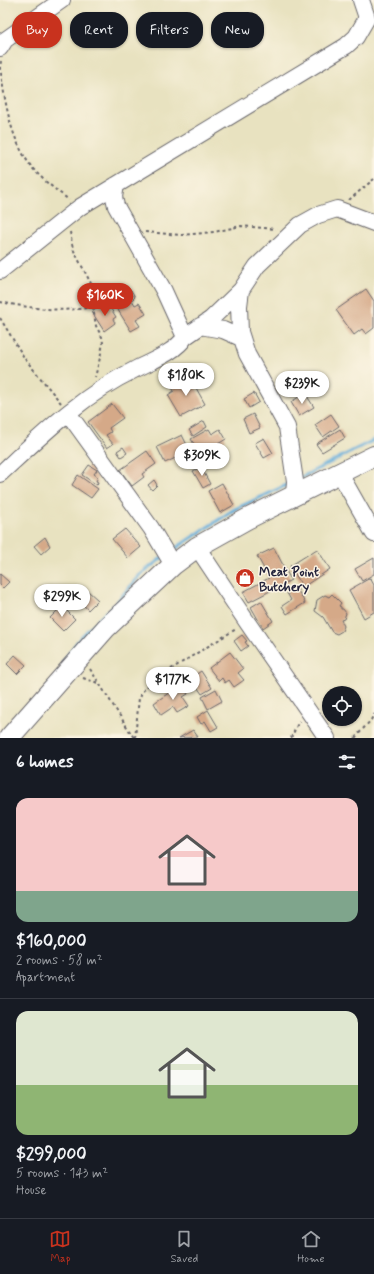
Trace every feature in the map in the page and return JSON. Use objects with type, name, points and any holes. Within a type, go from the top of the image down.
[{"type":"main road","points":[[9,738],[106,628],[173,565],[197,547],[247,519],[374,456]]},
{"type":"street","points":[[2,42],[62,0]]},
{"type":"street","points":[[0,271],[80,207],[346,46],[356,36],[367,18],[361,0]]},
{"type":"street","points":[[116,185],[114,197],[116,206],[164,291],[185,337]]},
{"type":"street","points":[[0,474],[90,395],[125,374],[155,359],[182,342],[185,337],[211,319],[241,290],[257,266],[300,225],[318,215],[337,209],[374,223]]},
{"type":"street","points":[[241,290],[239,306],[241,338],[247,354],[287,428],[295,480],[294,495]]},
{"type":"street","points":[[200,326],[223,330],[241,338]]},
{"type":"street","points":[[68,413],[151,528],[173,565]]},
{"type":"street","points":[[340,474],[374,534]]},
{"type":"street","points":[[197,547],[327,738]]},
{"type":"path","points":[[2,42],[0,67],[5,99],[13,130],[20,149],[29,163],[40,175],[58,191],[80,207]]},
{"type":"path","points":[[337,209],[374,179]]},
{"type":"path","points":[[0,302],[43,309],[81,309],[93,307],[99,302],[98,296],[73,249],[67,217]]},
{"type":"path","points":[[130,231],[182,235],[242,226],[292,232]]},
{"type":"path","points":[[90,395],[100,358],[102,343],[102,337],[96,326],[93,307]]},
{"type":"path","points":[[0,318],[25,359],[68,413]]},
{"type":"path","points":[[135,738],[139,698],[145,688],[155,679],[247,622]]},
{"type":"path","points":[[82,656],[135,738]]},
{"type":"path","points":[[292,738],[306,708]]},
{"type":"path","points":[[355,738],[371,720],[374,714]]},
{"type":"building","points":[[366,289],[374,301],[374,328],[366,334],[362,329],[354,335],[336,310]]},
{"type":"building","points":[[131,290],[135,297],[132,300],[135,305],[139,303],[146,314],[136,320],[140,326],[131,331],[113,302]]},
{"type":"building","points":[[102,305],[105,308],[109,306],[116,317],[113,319],[115,323],[104,331],[92,312]]},
{"type":"building","points":[[191,379],[205,404],[181,417],[168,395],[174,391],[170,384],[177,380],[178,383],[182,380],[184,383]]},
{"type":"building","points":[[254,393],[259,402],[249,408],[244,399]]},
{"type":"building","points":[[305,393],[314,407],[299,416],[291,402]]},
{"type":"building","points":[[112,404],[123,418],[109,428],[111,432],[106,435],[113,444],[107,448],[88,422]]},
{"type":"building","points":[[253,414],[260,428],[249,433],[243,419]]},
{"type":"building","points":[[331,414],[339,426],[323,437],[315,425]]},
{"type":"building","points":[[204,421],[207,427],[193,436],[189,430]]},
{"type":"building","points":[[209,429],[212,434],[220,429],[226,439],[218,444],[222,450],[215,454],[217,458],[206,464],[191,439]]},
{"type":"building","points":[[340,429],[345,438],[322,452],[316,444]]},
{"type":"building","points":[[182,435],[190,451],[165,463],[157,447]]},
{"type":"building","points":[[264,438],[273,453],[264,458],[255,443]]},
{"type":"building","points":[[123,447],[127,453],[121,457],[117,451]]},
{"type":"building","points":[[147,451],[156,464],[142,474],[144,477],[132,486],[120,470]]},
{"type":"building","points":[[89,465],[97,470],[94,474],[98,477],[96,481],[98,482],[97,485],[82,475]]},
{"type":"building","points":[[201,467],[210,484],[203,488],[193,471]]},
{"type":"building","points":[[78,475],[98,489],[91,498],[72,485]]},
{"type":"building","points":[[154,480],[157,485],[152,490],[148,485]]},
{"type":"building","points":[[222,483],[234,505],[220,513],[208,491]]},
{"type":"building","points":[[125,529],[141,547],[128,558],[112,539]]},
{"type":"building","points":[[45,537],[50,546],[41,554],[34,546]]},
{"type":"building","points":[[274,548],[291,580],[249,602],[243,592],[269,578],[257,556]]},
{"type":"building","points":[[317,549],[330,569],[303,587],[290,566]]},
{"type":"building","points":[[374,558],[374,574],[362,581],[355,569]]},
{"type":"building","points":[[0,574],[9,582],[3,588],[0,585]]},
{"type":"building","points":[[370,578],[374,585],[374,612],[364,618],[349,590]]},
{"type":"building","points":[[296,587],[305,603],[287,614],[282,606],[291,600],[287,593]]},
{"type":"building","points":[[88,591],[98,600],[88,610],[79,600]]},
{"type":"building","points":[[332,594],[341,603],[339,606],[346,613],[344,619],[341,620],[344,626],[342,631],[337,634],[332,632],[323,617],[315,611],[317,600],[325,595],[329,597]]},
{"type":"building","points":[[261,601],[273,621],[263,628],[251,607]]},
{"type":"building","points":[[62,606],[75,619],[63,631],[50,618]]},
{"type":"building","points":[[242,635],[247,641],[245,642],[248,646],[241,651],[234,641]]},
{"type":"building","points":[[230,652],[243,669],[238,673],[244,680],[234,687],[229,680],[225,683],[222,678],[219,681],[209,668]]},
{"type":"building","points":[[15,655],[26,665],[17,674],[7,664]]},
{"type":"building","points":[[201,671],[212,688],[202,694],[191,678]]},
{"type":"building","points":[[182,684],[188,694],[183,697],[189,706],[177,713],[173,707],[161,715],[154,703]]},
{"type":"building","points":[[216,689],[222,701],[208,709],[202,697]]},
{"type":"building","points":[[208,710],[218,727],[211,731],[205,721],[201,724],[197,717]]},
{"type":"building","points":[[193,730],[198,737],[179,738]]},
{"type":"waterway","points":[[298,479],[374,440]]},
{"type":"waterway","points":[[170,552],[235,509],[291,483]]},
{"type":"waterway","points":[[63,662],[81,637],[118,601],[139,576],[163,557]]},
{"type":"place","name":"Meat Point Butchery","points":[[245,578]]}]
